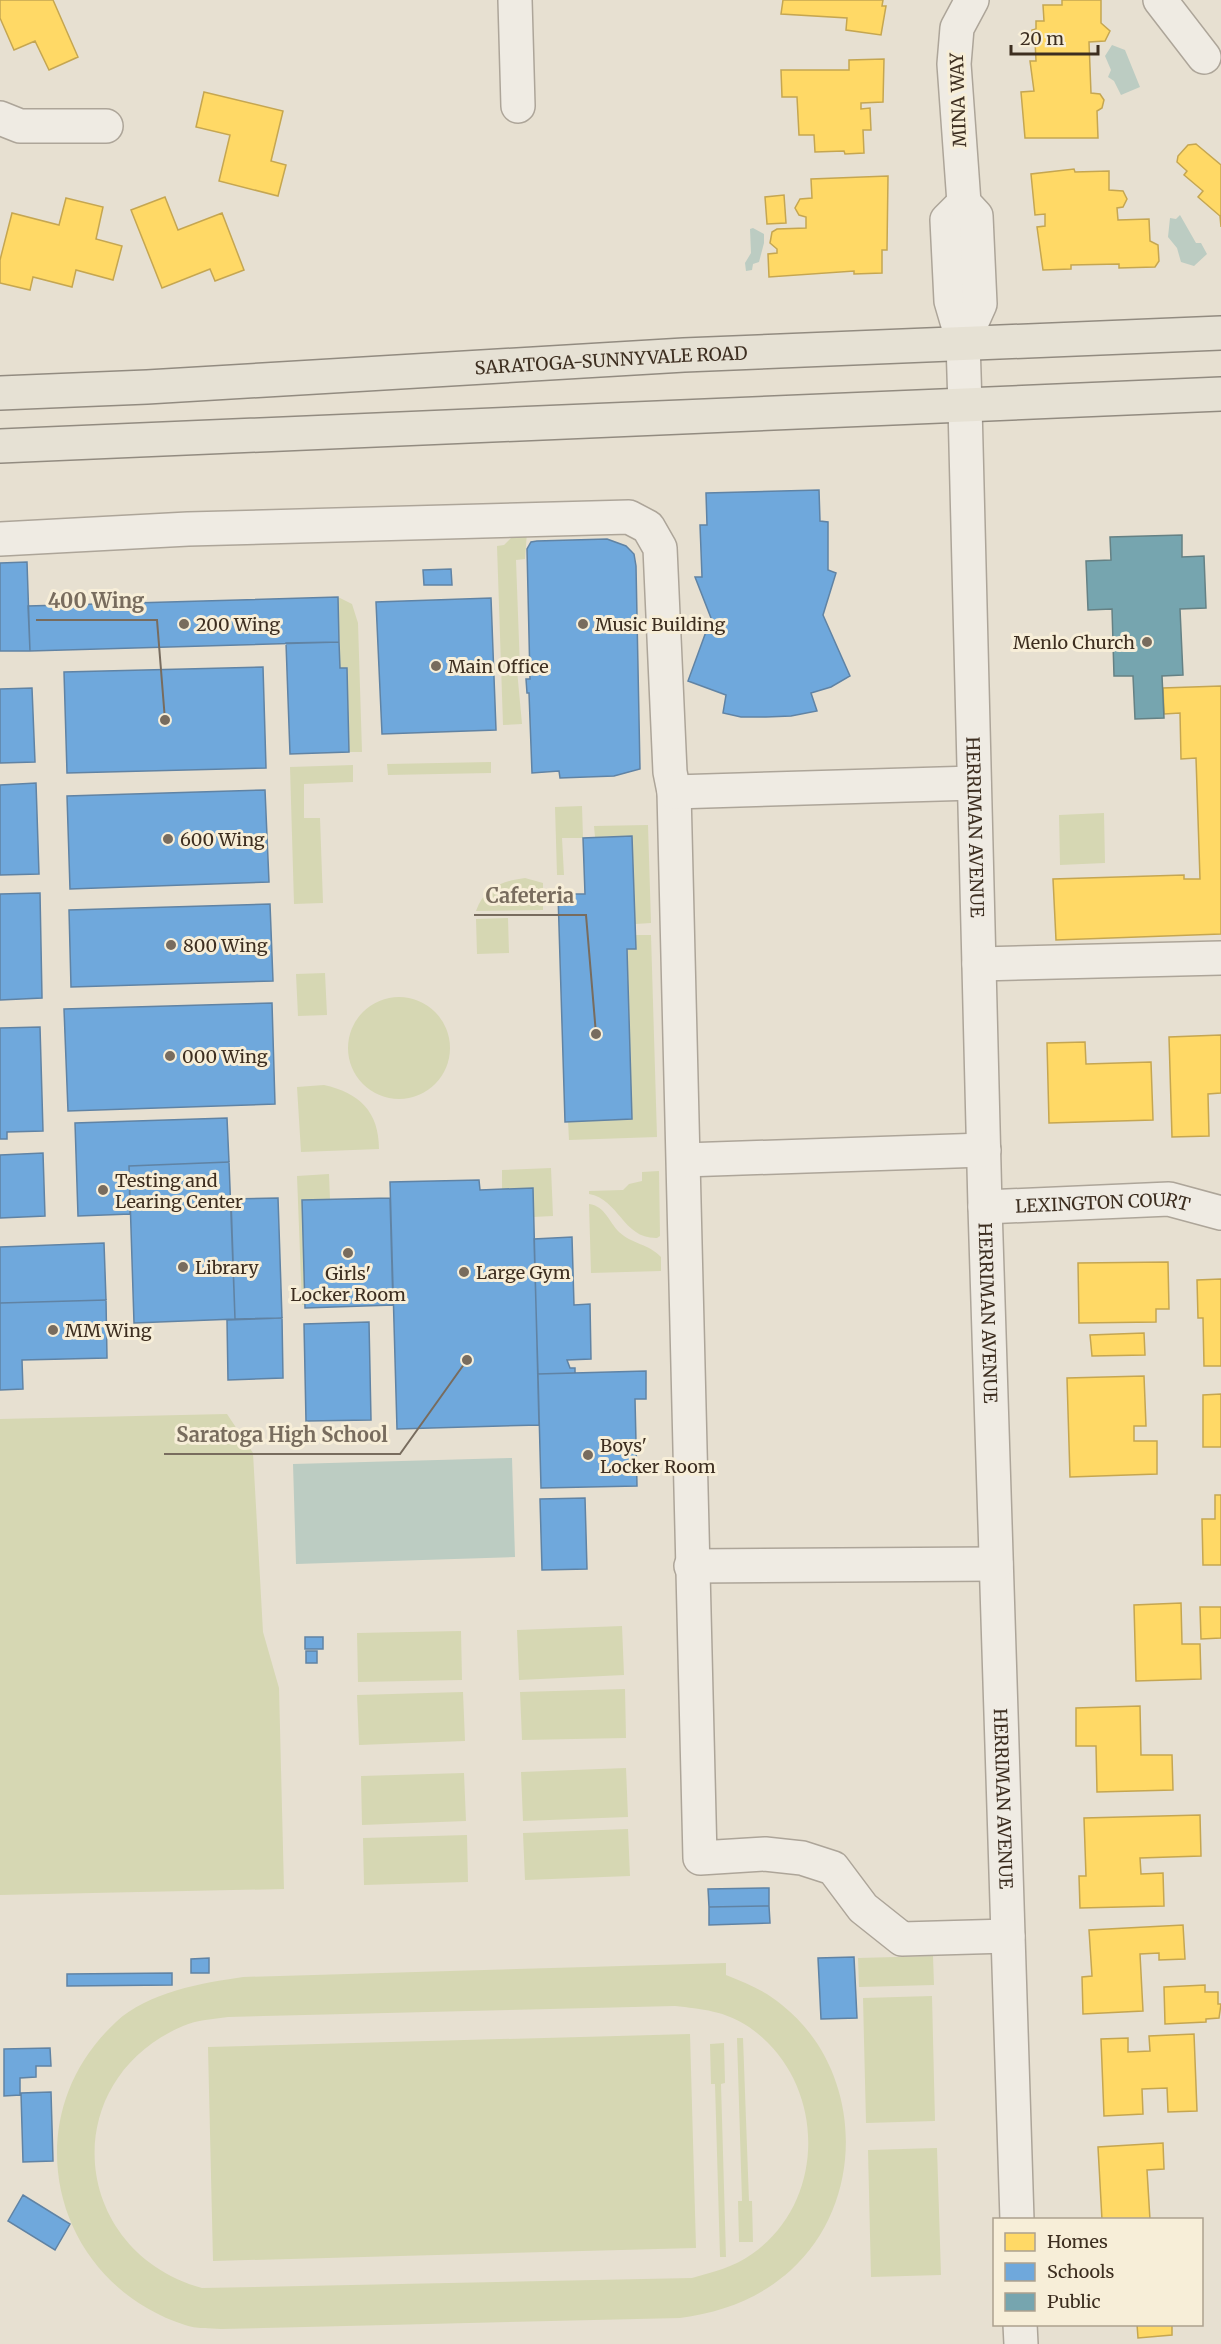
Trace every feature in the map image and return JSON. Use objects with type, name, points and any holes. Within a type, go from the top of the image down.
[{"type":"main road","name":"SARATOGA-SUNNYVALE ROAD","points":[[0,393],[147,387],[684,355],[1221,333]]},
{"type":"main road","points":[[0,446],[1221,394]]},
{"type":"street","points":[[515,0],[518,106]]},
{"type":"street","name":"MINA WAY","points":[[965,406],[963,342],[980,304],[976,216],[964,203],[954,64],[957,28],[972,0]]},
{"type":"street","points":[[1160,0],[1204,57]]},
{"type":"street","points":[[0,118],[20,126],[106,126]]},
{"type":"street","name":"HERRIMAN AVENUE","points":[[965,406],[978,964],[1017,2218]]},
{"type":"street","points":[[0,539],[188,529],[629,517],[648,528],[660,548],[670,772],[674,792],[684,1160],[691,1566],[700,1858],[765,1854],[802,1858],[833,1868],[862,1908],[902,1939],[1008,1936]]},
{"type":"street","points":[[674,792],[974,783]]},
{"type":"street","points":[[978,964],[1221,958]]},
{"type":"street","points":[[684,1160],[984,1150]]},
{"type":"street","name":"LEXINGTON COURT","points":[[985,1207],[1169,1199],[1221,1213]]},
{"type":"street","points":[[691,1566],[996,1564]]},
{"type":"street","points":[[1020,2326],[1021,2344]]},
{"type":"green space","points":[[517,532],[527,532],[525,559],[516,560],[520,669],[517,670],[522,724],[503,725],[497,546],[504,545]]},
{"type":"green space","points":[[338,597],[352,604],[358,623],[362,752],[349,752],[347,668],[340,668]]},
{"type":"green space","points":[[491,762],[491,773],[388,775],[387,764]]},
{"type":"green space","points":[[353,765],[353,782],[304,784],[304,818],[320,818],[323,903],[294,904],[290,767]]},
{"type":"green space","points":[[582,806],[583,838],[562,838],[564,875],[557,875],[555,807]]},
{"type":"green space","points":[[1104,813],[1105,863],[1060,865],[1059,815]]},
{"type":"green space","points":[[648,825],[651,923],[635,924],[632,836],[595,837],[594,826]]},
{"type":"green space","points":[[525,878],[543,883],[543,910],[476,911],[479,903],[489,891],[509,881]]},
{"type":"green space","points":[[508,918],[509,953],[477,954],[476,919]]},
{"type":"green space","points":[[636,935],[651,935],[657,1137],[569,1140],[568,1121],[632,1119],[627,949],[636,949]]},
{"type":"green space","points":[[325,973],[327,1015],[298,1016],[296,974]]},
{"type":"green space","points":[[399,997],[418,1001],[435,1012],[446,1029],[450,1048],[446,1067],[435,1084],[418,1095],[399,1099],[380,1095],[363,1084],[352,1067],[348,1048],[352,1029],[363,1012],[380,1001]]},
{"type":"green space","points":[[324,1085],[347,1093],[365,1106],[375,1124],[379,1149],[301,1152],[297,1087]]},
{"type":"green space","points":[[551,1168],[553,1216],[533,1217],[532,1188],[502,1189],[502,1170]]},
{"type":"green space","points":[[659,1171],[660,1236],[657,1238],[646,1237],[636,1232],[608,1203],[589,1194],[589,1191],[623,1190],[629,1184],[642,1181],[642,1172]]},
{"type":"green space","points":[[329,1174],[330,1199],[303,1200],[305,1305],[302,1305],[297,1176]]},
{"type":"green space","points":[[589,1204],[603,1211],[624,1236],[651,1249],[661,1257],[661,1271],[591,1273]]},
{"type":"green space","points":[[227,1414],[253,1453],[263,1632],[279,1688],[284,1889],[0,1895],[0,1419]]},
{"type":"green space","points":[[622,1626],[624,1675],[519,1680],[517,1630]]},
{"type":"green space","points":[[461,1631],[462,1680],[358,1682],[357,1633]]},
{"type":"green space","points":[[625,1689],[626,1738],[522,1740],[520,1692]]},
{"type":"green space","points":[[463,1692],[465,1741],[359,1745],[357,1695]]},
{"type":"green space","points":[[626,1768],[628,1817],[523,1821],[521,1772]]},
{"type":"green space","points":[[464,1773],[466,1821],[362,1825],[361,1776]]},
{"type":"green space","points":[[628,1829],[630,1876],[525,1880],[523,1833]]},
{"type":"green space","points":[[467,1835],[468,1882],[364,1885],[363,1838]]},
{"type":"green space","points":[[933,1956],[934,1985],[859,1987],[858,1958]]},
{"type":"green space","points":[[726,1963],[726,1975],[763,1991],[782,2005],[809,2032],[828,2064],[841,2099],[846,2135],[843,2172],[833,2208],[816,2241],[791,2270],[779,2280],[739,2303],[711,2312],[680,2318],[221,2329],[185,2325],[140,2304],[103,2273],[77,2236],[62,2193],[57,2149],[64,2104],[84,2061],[116,2022],[129,2012],[176,1990],[243,1977]],"holes":[[[675,2006],[722,2014],[749,2027],[774,2050],[793,2077],[804,2108],[808,2140],[805,2172],[795,2203],[777,2231],[752,2254],[723,2269],[692,2278],[202,2288],[158,2268],[125,2239],[104,2203],[95,2164],[98,2123],[113,2085],[142,2052],[188,2024],[228,2017]]]},
{"type":"green space","points":[[932,1996],[935,2121],[866,2123],[863,1998]]},
{"type":"green space","points":[[690,2034],[696,2248],[213,2261],[208,2047]]},
{"type":"green space","points":[[737,2038],[743,2038],[749,2201],[752,2201],[753,2242],[739,2242],[738,2201],[742,2201]]},
{"type":"green space","points":[[724,2043],[725,2083],[721,2084],[726,2257],[720,2257],[715,2084],[711,2084],[710,2044]]},
{"type":"green space","points":[[937,2148],[941,2275],[871,2277],[868,2150]]},
{"type":"shaded area","points":[[1112,45],[1125,50],[1140,87],[1121,95],[1114,81],[1108,77],[1111,70],[1105,56]]},
{"type":"shaded area","points":[[1180,215],[1196,243],[1201,243],[1207,254],[1194,266],[1181,262],[1177,248],[1168,237],[1170,218],[1176,219]]},
{"type":"shaded area","points":[[753,228],[764,234],[764,243],[759,262],[753,264],[752,270],[746,271],[745,263],[751,253],[750,229]]},
{"type":"shaded area","points":[[512,1458],[515,1557],[296,1564],[293,1464]]},
{"type":"building: Homes","points":[[0,0],[53,0],[78,57],[49,70],[35,41],[14,50],[0,18]]},
{"type":"building: Homes","points":[[783,0],[883,0],[882,6],[886,6],[881,35],[846,30],[847,18],[781,14]]},
{"type":"building: Homes","points":[[1062,0],[1101,0],[1101,23],[1110,31],[1105,41],[1089,42],[1091,93],[1100,94],[1104,100],[1102,108],[1097,111],[1098,138],[1025,138],[1021,92],[1034,91],[1030,61],[1036,61],[1032,30],[1036,29],[1036,21],[1044,21],[1043,5],[1062,5]]},
{"type":"building: Homes","points":[[884,59],[883,102],[861,103],[861,109],[870,108],[871,130],[863,130],[864,153],[815,152],[814,135],[799,135],[797,97],[782,97],[781,70],[849,70],[849,60]]},
{"type":"building: Homes","points":[[204,92],[283,111],[271,161],[286,165],[278,196],[219,181],[230,135],[196,127]]},
{"type":"building: Homes","points":[[1196,144],[1221,165],[1221,227],[1220,216],[1198,197],[1203,191],[1184,175],[1187,171],[1177,162],[1178,156],[1188,145]]},
{"type":"building: Homes","points":[[1074,169],[1075,172],[1109,171],[1109,190],[1123,191],[1127,199],[1123,207],[1117,208],[1118,220],[1149,219],[1150,241],[1158,245],[1159,261],[1155,267],[1119,268],[1119,264],[1071,265],[1071,269],[1043,270],[1037,227],[1045,226],[1045,214],[1035,215],[1031,174]]},
{"type":"building: Homes","points":[[888,176],[887,250],[882,250],[882,273],[854,274],[854,271],[769,277],[768,254],[777,253],[777,249],[770,243],[772,232],[777,229],[806,228],[806,217],[799,215],[795,208],[800,199],[812,198],[811,179]]},
{"type":"building: Homes","points":[[784,195],[786,223],[767,224],[765,197]]},
{"type":"building: Homes","points":[[165,197],[178,230],[222,213],[244,270],[215,281],[210,269],[162,288],[131,210]]},
{"type":"building: Homes","points":[[66,198],[103,207],[96,239],[122,246],[113,280],[76,270],[72,287],[33,277],[30,290],[0,283],[0,260],[12,213],[59,225]]},
{"type":"building: Homes","points":[[1221,686],[1221,934],[1056,940],[1053,879],[1184,875],[1184,879],[1200,879],[1196,758],[1181,759],[1180,713],[1164,714],[1163,688]]},
{"type":"building: Homes","points":[[1221,1035],[1221,1093],[1208,1094],[1209,1136],[1172,1137],[1169,1037]]},
{"type":"building: Homes","points":[[1085,1042],[1086,1064],[1151,1062],[1153,1120],[1049,1123],[1047,1043]]},
{"type":"building: Homes","points":[[1168,1262],[1169,1309],[1156,1309],[1156,1322],[1079,1323],[1078,1263]]},
{"type":"building: Homes","points":[[1221,1279],[1221,1366],[1204,1366],[1203,1318],[1198,1318],[1197,1280]]},
{"type":"building: Homes","points":[[1144,1333],[1145,1355],[1092,1356],[1090,1335]]},
{"type":"building: Homes","points":[[1144,1376],[1146,1426],[1134,1426],[1134,1441],[1157,1441],[1157,1474],[1070,1477],[1067,1378]]},
{"type":"building: Homes","points":[[1221,1394],[1221,1447],[1203,1447],[1203,1395]]},
{"type":"building: Homes","points":[[1215,1495],[1221,1495],[1221,1565],[1203,1565],[1202,1519],[1215,1519]]},
{"type":"building: Homes","points":[[1181,1603],[1182,1644],[1200,1644],[1201,1679],[1136,1681],[1134,1605]]},
{"type":"building: Homes","points":[[1200,1607],[1221,1607],[1221,1638],[1201,1639]]},
{"type":"building: Homes","points":[[1140,1706],[1141,1755],[1172,1755],[1173,1790],[1097,1792],[1096,1746],[1076,1746],[1076,1708]]},
{"type":"building: Homes","points":[[1200,1815],[1201,1856],[1140,1858],[1141,1874],[1163,1873],[1164,1906],[1080,1908],[1079,1876],[1086,1876],[1084,1818]]},
{"type":"building: Homes","points":[[1183,1925],[1185,1959],[1159,1960],[1159,1953],[1140,1954],[1143,2011],[1083,2014],[1082,1977],[1092,1976],[1089,1930]]},
{"type":"building: Homes","points":[[1205,1985],[1205,1992],[1218,1992],[1218,2004],[1221,2004],[1219,2018],[1206,2019],[1206,2022],[1165,2024],[1164,1987]]},
{"type":"building: Homes","points":[[1194,2034],[1197,2111],[1168,2112],[1167,2088],[1142,2089],[1143,2114],[1104,2116],[1101,2039],[1128,2038],[1128,2052],[1150,2051],[1149,2036]]},
{"type":"building: Homes","points":[[1163,2143],[1164,2169],[1147,2170],[1150,2218],[1102,2218],[1098,2147]]},
{"type":"building: Homes","points":[[1137,2326],[1172,2326],[1172,2335],[1138,2338]]},
{"type":"building: Schools","points":[[819,490],[820,521],[828,522],[828,570],[836,573],[823,615],[850,676],[831,687],[811,693],[817,711],[791,716],[766,717],[741,717],[723,713],[726,695],[688,681],[711,618],[695,577],[702,577],[700,525],[707,525],[706,493]]},
{"type":"building: Schools","name":"Music Building","points":[[607,539],[626,546],[634,554],[636,566],[640,769],[614,776],[560,778],[559,771],[532,773],[529,693],[527,693],[526,679],[530,679],[527,549],[531,542],[537,541]]},
{"type":"building: Schools","points":[[27,562],[30,651],[0,651],[0,563]]},
{"type":"building: Schools","points":[[451,569],[452,585],[424,585],[423,570]]},
{"type":"building: Schools","name":"200 Wing","points":[[338,597],[339,642],[30,651],[28,606]]},
{"type":"building: Schools","name":"Main Office","points":[[491,598],[496,730],[382,734],[376,602]]},
{"type":"building: Schools","points":[[339,642],[340,668],[347,668],[349,752],[290,754],[286,643]]},
{"type":"building: Schools","points":[[263,667],[266,768],[67,773],[64,672]]},
{"type":"building: Schools","points":[[32,688],[35,762],[0,763],[0,689]]},
{"type":"building: Schools","points":[[36,783],[39,874],[0,875],[0,785]]},
{"type":"building: Schools","name":"600 Wing","points":[[265,790],[269,882],[70,889],[67,796]]},
{"type":"building: Schools","points":[[632,836],[636,949],[627,949],[632,1119],[565,1122],[558,894],[585,894],[583,838]]},
{"type":"building: Schools","points":[[40,893],[42,998],[0,1000],[0,894]]},
{"type":"building: Schools","name":"800 Wing","points":[[270,904],[273,981],[71,987],[69,910]]},
{"type":"building: Schools","name":"000 Wing","points":[[272,1003],[275,1104],[68,1111],[64,1009]]},
{"type":"building: Schools","points":[[40,1027],[43,1131],[7,1132],[7,1139],[0,1139],[0,1028]]},
{"type":"building: Schools","name":"Testing and Learing Center","points":[[227,1118],[229,1162],[129,1166],[130,1214],[78,1216],[75,1123]]},
{"type":"building: Schools","points":[[43,1153],[45,1216],[0,1218],[0,1155]]},
{"type":"building: Schools","name":"Library","points":[[229,1162],[235,1319],[134,1323],[129,1166]]},
{"type":"building: Schools","name":"Large Gym","points":[[479,1180],[480,1190],[533,1188],[539,1425],[397,1429],[390,1182]]},
{"type":"building: Schools","points":[[278,1198],[282,1318],[235,1319],[231,1199]]},
{"type":"building: Schools","name":"Girls' Locker Room","points":[[390,1198],[393,1305],[305,1308],[302,1200]]},
{"type":"building: Schools","points":[[572,1237],[574,1305],[590,1304],[591,1359],[567,1360],[570,1368],[575,1368],[575,1373],[538,1374],[534,1239]]},
{"type":"building: Schools","points":[[104,1243],[106,1300],[0,1303],[0,1247]]},
{"type":"building: Schools","name":"MM Wing","points":[[106,1300],[107,1358],[22,1360],[23,1389],[0,1390],[0,1303]]},
{"type":"building: Schools","points":[[282,1318],[283,1378],[228,1380],[227,1320]]},
{"type":"building: Schools","points":[[369,1322],[371,1420],[306,1421],[304,1324]]},
{"type":"building: Schools","name":"Boys' Locker Room","points":[[646,1371],[646,1399],[635,1399],[637,1486],[541,1488],[538,1374]]},
{"type":"building: Schools","points":[[585,1498],[587,1569],[542,1570],[540,1499]]},
{"type":"building: Schools","points":[[305,1637],[323,1637],[323,1649],[305,1649]]},
{"type":"building: Schools","points":[[306,1651],[317,1651],[317,1663],[306,1663]]},
{"type":"building: Schools","points":[[769,1888],[769,1906],[709,1907],[708,1889]]},
{"type":"building: Schools","points":[[769,1906],[770,1923],[709,1925],[709,1907]]},
{"type":"building: Schools","points":[[854,1957],[857,2018],[821,2019],[818,1958]]},
{"type":"building: Schools","points":[[209,1958],[209,1973],[191,1973],[191,1959]]},
{"type":"building: Schools","points":[[172,1973],[172,1985],[67,1986],[67,1974]]},
{"type":"building: Schools","points":[[50,2048],[51,2066],[36,2066],[36,2077],[20,2078],[20,2095],[4,2096],[4,2049]]},
{"type":"building: Schools","points":[[51,2092],[53,2161],[23,2162],[21,2093]]},
{"type":"building: Schools","points":[[23,2195],[70,2224],[55,2250],[8,2221]]},
{"type":"building: Public","name":"Menlo Church","points":[[1182,535],[1182,557],[1204,556],[1206,608],[1180,609],[1183,675],[1162,676],[1164,718],[1135,719],[1133,676],[1114,676],[1112,609],[1088,610],[1086,561],[1111,560],[1110,537]]},
{"type":"place","name":"200 Wing","points":[[184,624]]},
{"type":"place","name":"Music Building","points":[[583,624]]},
{"type":"place","name":"Menlo Church","points":[[1147,642]]},
{"type":"place","name":"Main Office","points":[[436,666]]},
{"type":"place","name":"400 Wing","points":[[165,720]]},
{"type":"place","name":"600 Wing","points":[[168,839]]},
{"type":"place","name":"800 Wing","points":[[171,945]]},
{"type":"place","name":"Cafeteria","points":[[596,1034]]},
{"type":"place","name":"000 Wing","points":[[170,1056]]},
{"type":"place","name":"Testing and Learing Center","points":[[103,1190]]},
{"type":"place","name":"Girls' Locker Room","points":[[348,1253]]},
{"type":"place","name":"Library","points":[[183,1267]]},
{"type":"place","name":"Large Gym","points":[[464,1272]]},
{"type":"place","name":"MM Wing","points":[[53,1330]]},
{"type":"place","name":"Saratoga High School","points":[[467,1360]]},
{"type":"place","name":"Boys' Locker Room","points":[[588,1455]]}]
